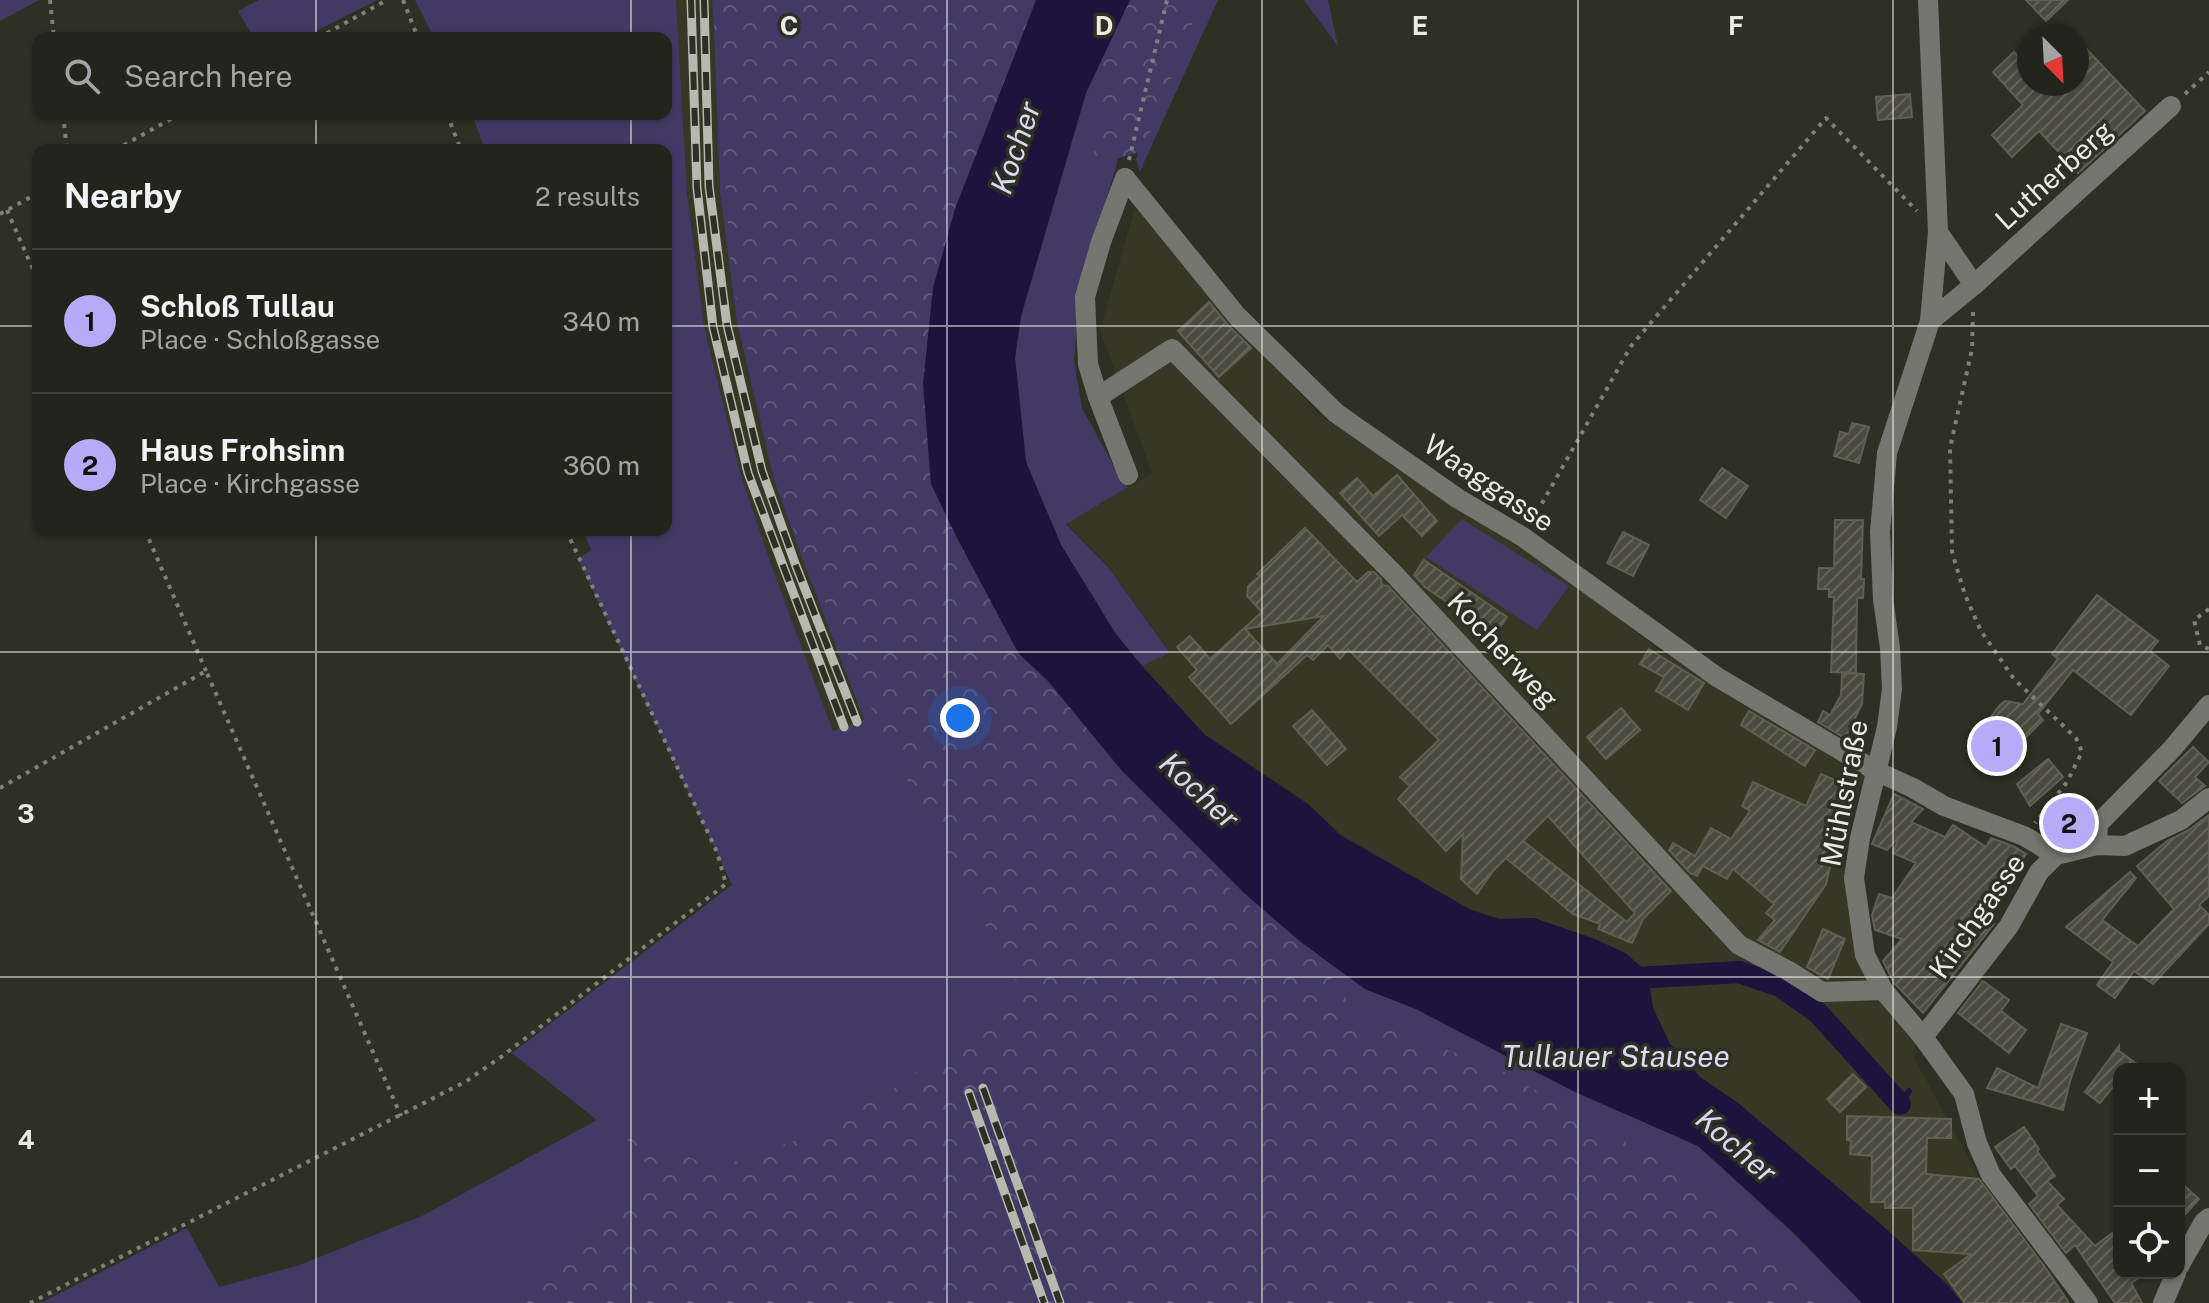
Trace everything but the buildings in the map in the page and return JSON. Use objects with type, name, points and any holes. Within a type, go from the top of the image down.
[{"type":"street","name":"Mühlstraße","points":[[1928,0],[1938,232],[1930,321],[1887,453],[1880,532],[1892,689],[1887,727],[1860,838],[1854,878],[1865,955],[1883,990],[1923,1037],[1964,1094],[1977,1143],[1991,1175],[2088,1303]]},
{"type":"street","name":"Lutherberg","points":[[1930,321],[1974,285],[2171,106]]},
{"type":"street","points":[[1125,178],[1085,297],[1088,364],[1128,475]]},
{"type":"street","name":"Waaggasse","points":[[1125,178],[1237,316],[1336,413],[1457,498],[1523,537],[1717,677],[1876,771],[1944,806],[2024,836],[2056,855]]},
{"type":"street","points":[[1938,232],[1974,285]]},
{"type":"street","name":"Kocherweg","points":[[1098,397],[1172,349],[1394,574],[1739,945],[1822,992],[1883,990]]},
{"type":"street","points":[[2097,845],[2098,824],[2172,749],[2209,705]]},
{"type":"street","name":"Kirchgasse","points":[[1923,1037],[2009,926],[2039,872],[2056,855],[2097,845],[2125,846],[2181,820],[2209,798]]},
{"type":"street","points":[[2185,1255],[2209,1218]]},
{"type":"street","points":[[2163,1303],[2173,1279]]},
{"type":"path","points":[[50,0],[53,32]]},
{"type":"path","points":[[329,32],[387,0]]},
{"type":"path","points":[[403,0],[416,32]]},
{"type":"path","points":[[1125,178],[1167,0]]},
{"type":"path","points":[[2171,106],[2209,72]]},
{"type":"path","points":[[1523,537],[1631,346],[1826,118],[1938,232]]},
{"type":"path","points":[[64,120],[66,144]]},
{"type":"path","points":[[126,144],[169,120]]},
{"type":"path","points":[[449,120],[459,144]]},
{"type":"path","points":[[0,214],[32,196]]},
{"type":"path","points":[[7,210],[32,267]]},
{"type":"path","points":[[1974,285],[1972,349],[1950,448],[1952,552],[1965,595],[1981,631],[2014,679],[2076,738],[2082,752],[2067,782],[2024,836]]},
{"type":"path","points":[[148,536],[401,1116]]},
{"type":"path","points":[[30,1303],[465,1082],[726,884],[717,852],[569,536]]},
{"type":"path","points":[[2209,609],[2194,620],[2200,645],[2209,649]]},
{"type":"path","points":[[0,788],[206,671]]},
{"type":"shaded area","points":[[676,0],[713,0],[720,193],[737,323],[774,480],[864,721],[833,732],[741,475],[704,326],[687,192]]},
{"type":"shaded area","points":[[1135,208],[1320,416],[1570,578],[1656,648],[1867,769],[1843,832],[1851,931],[1874,991],[1915,1044],[1913,1056],[1979,1177],[2071,1303],[1962,1303],[1949,1286],[1875,1219],[1738,1103],[1700,1077],[1670,1044],[1653,1008],[1644,969],[1625,953],[1534,918],[1500,919],[1471,910],[1341,834],[1308,804],[1205,735],[1142,666],[1171,653],[1108,566],[1067,523],[1152,473],[1100,330]]},
{"type":"green space","points":[[0,0],[39,0],[0,21]]},
{"type":"green space","points":[[259,0],[377,0],[315,32],[250,32],[238,11]]},
{"type":"green space","points":[[415,0],[676,0],[687,192],[704,326],[741,475],[833,731],[864,720],[774,480],[737,323],[720,193],[713,0],[923,384],[1365,989],[1416,1009],[1573,1091],[1698,1146],[1793,1233],[1862,1303],[41,1303],[187,1228],[219,1287],[297,1266],[424,1215],[597,1120],[512,1053],[732,885],[578,559],[591,550],[585,536],[672,536],[672,144],[483,144],[474,120],[672,120],[672,32],[431,32]]},
{"type":"green space","points":[[712,0],[1201,0],[1143,151],[1092,166],[1104,76],[1019,56],[977,180],[1020,624],[1110,762],[1239,898],[1315,956],[1361,1019],[1495,1067],[1696,1182],[1826,1303],[519,1303],[608,1226],[654,1174],[620,1130],[716,1168],[818,1133],[906,1081],[1020,989],[885,739],[783,505],[732,281]]},
{"type":"green space","points":[[1130,0],[1132,99],[1115,171],[1082,276],[1074,361],[1082,408],[1128,487],[1066,524],[1108,567],[1170,653],[1142,666],[1116,635],[1061,545],[1026,462],[1015,358],[1021,316],[1086,93]]},
{"type":"green space","points":[[1177,0],[1218,0],[1140,171],[1136,160]]},
{"type":"green space","points":[[1304,0],[1328,0],[1338,46]]},
{"type":"green space","points":[[1462,519],[1569,586],[1537,630],[1426,557]]},
{"type":"water","points":[[1036,0],[1130,0],[1086,93],[1021,316],[1015,358],[1026,462],[1061,545],[1116,634],[1205,735],[1308,804],[1340,835],[1471,910],[1500,919],[1534,918],[1625,953],[1644,969],[1653,1008],[1670,1044],[1700,1077],[1738,1103],[1875,1219],[1949,1286],[1962,1303],[1862,1303],[1794,1233],[1698,1146],[1573,1091],[1416,1009],[1365,989],[1302,943],[1244,893],[1122,771],[1048,681],[1019,654],[931,484],[923,384],[933,288],[955,209]]},
{"type":"waterway","points":[[1619,979],[1739,972],[1780,986],[1818,1013],[1900,1104]]},
{"type":"waterway","points":[[1900,1104],[1909,1091]]},
{"type":"railway","points":[[691,0],[697,188],[713,327],[748,473],[844,727]]},
{"type":"railway","points":[[704,0],[709,186],[727,325],[762,471],[857,722]]},
{"type":"railway","points":[[983,1088],[1060,1303]]},
{"type":"railway","points":[[969,1093],[1044,1303]]},
{"type":"place","name":"Schloß Tullau","points":[[1997,746]]},
{"type":"place","name":"Haus Frohsinn","points":[[2069,823]]},
{"type":"water label","name":"Kocher","points":[[1016,148]]},
{"type":"water label","name":"Kocher","points":[[1199,791]]},
{"type":"water label","name":"Tullauer Stausee","points":[[1616,1057]]},
{"type":"water label","name":"Kocher","points":[[1736,1146]]}]
